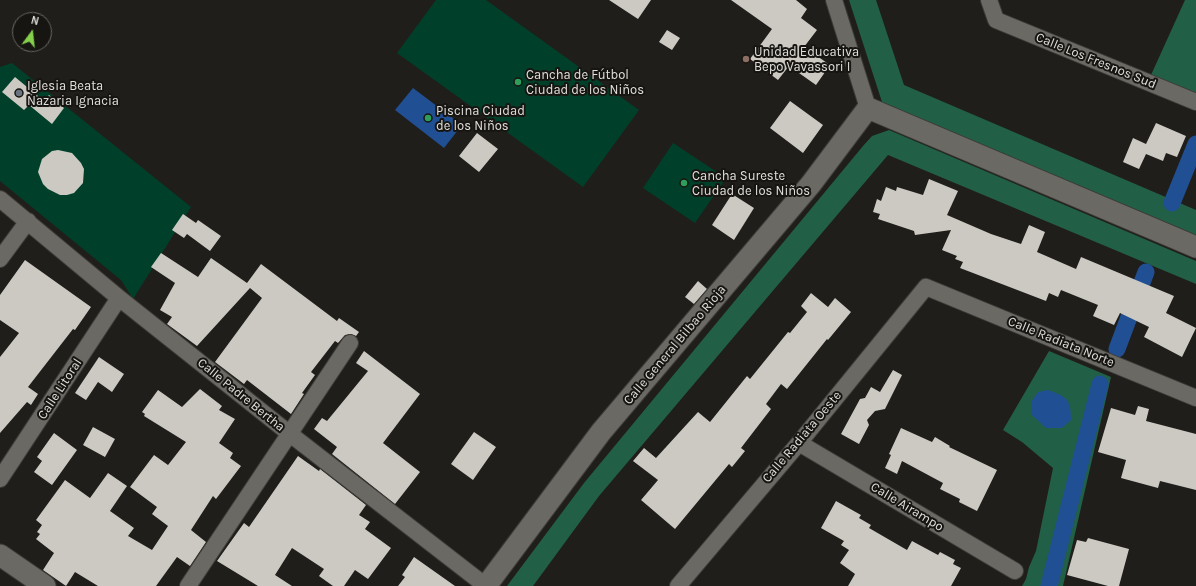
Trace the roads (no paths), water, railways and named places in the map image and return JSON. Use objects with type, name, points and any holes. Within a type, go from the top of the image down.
[{"type":"street","points":[[834,0],[868,108],[1196,247]]},
{"type":"street","name":"Calle Los Fresnos Sud","points":[[990,0],[996,20],[1196,102]]},
{"type":"street","name":"Calle General Bilbao Rioja","points":[[486,586],[601,432],[811,184],[868,108]]},
{"type":"street","name":"Calle Padre Bertha","points":[[0,199],[119,298],[290,434],[486,586]]},
{"type":"street","points":[[0,259],[28,221]]},
{"type":"street","name":"Calle Radiata Norte","points":[[926,286],[1196,398]]},
{"type":"street","name":"Calle Radiata Oeste","points":[[678,586],[798,443],[926,286]]},
{"type":"street","name":"Calle Litoral","points":[[0,479],[119,298]]},
{"type":"street","points":[[188,586],[350,343]]},
{"type":"street","name":"Calle Airampo","points":[[798,443],[1015,571]]},
{"type":"street","points":[[0,555],[45,586]]},
{"type":"water","name":"Piscina Ciudad de los Niños","points":[[413,88],[462,125],[444,148],[395,110]]},
{"type":"water","points":[[1048,390],[1064,397],[1069,403],[1071,420],[1062,428],[1046,428],[1031,414],[1031,402],[1038,392]]},
{"type":"waterway","points":[[1172,203],[1196,144]]},
{"type":"waterway","points":[[1117,349],[1146,272]]},
{"type":"waterway","points":[[1049,586],[1100,384]]},
{"type":"place","name":"Unidad Educativa Bepo Vavassori I","points":[[746,59]]},
{"type":"place","name":"Cancha de Fútbol Ciudad de los Niños","points":[[518,82]]},
{"type":"place","name":"Iglesia Beata Nazaria Ignacia","points":[[19,93]]},
{"type":"place","name":"Piscina Ciudad de los Niños","points":[[428,118]]},
{"type":"place","name":"Cancha Sureste Ciudad de los Niños","points":[[684,183]]}]
